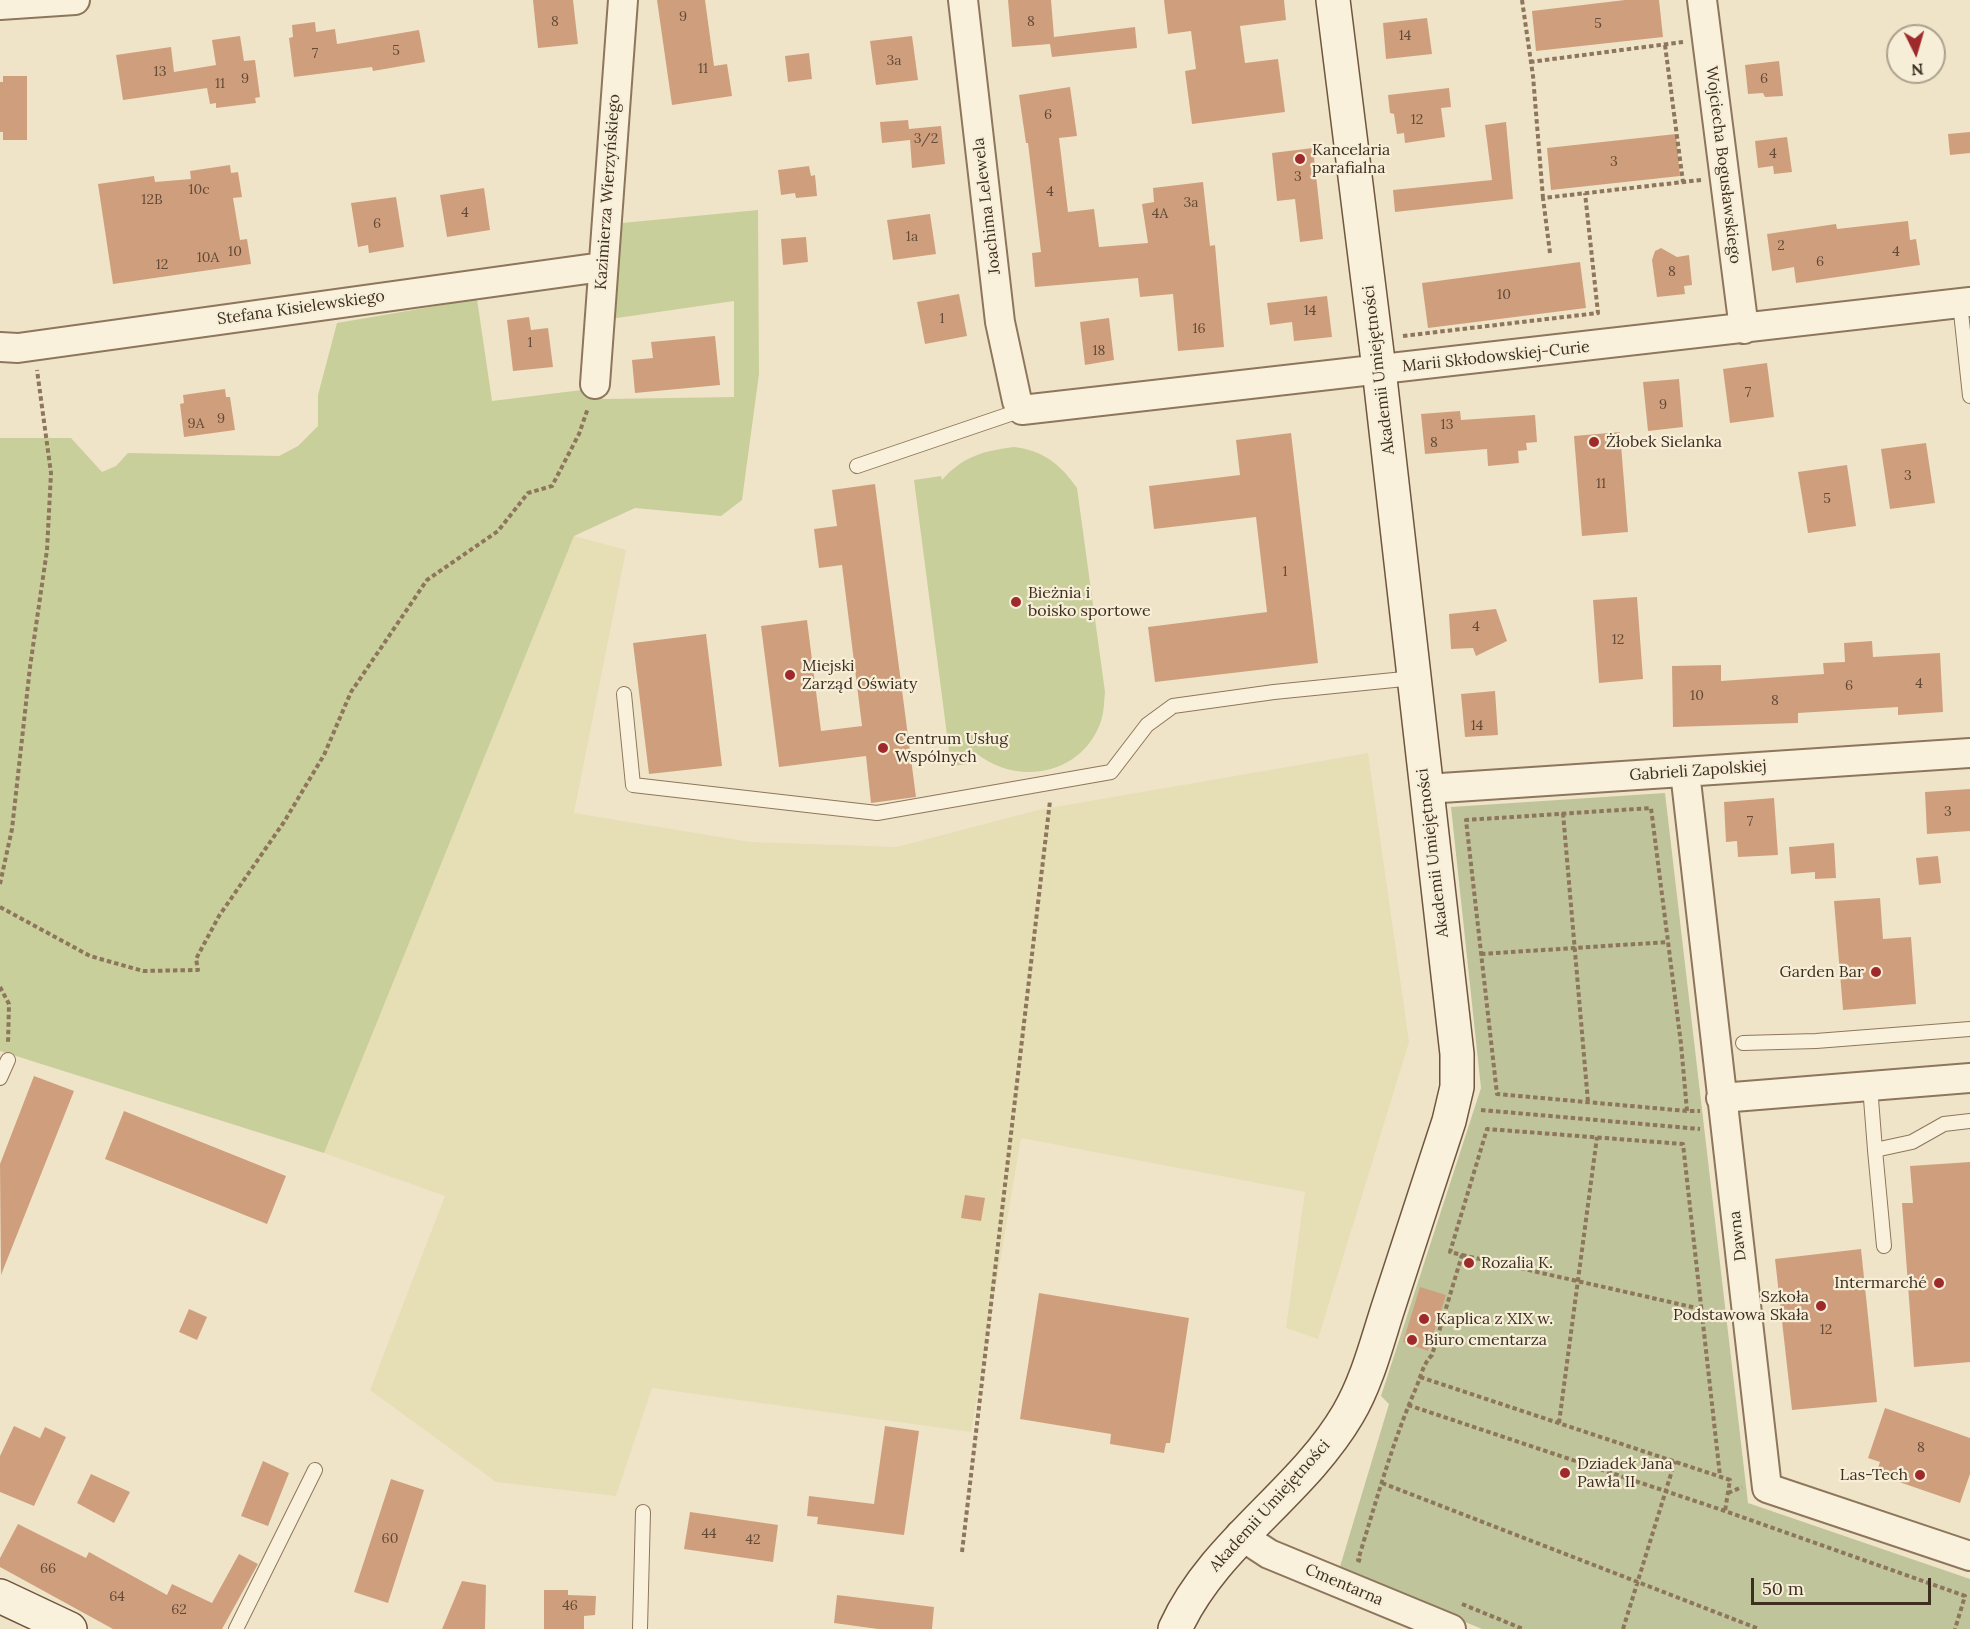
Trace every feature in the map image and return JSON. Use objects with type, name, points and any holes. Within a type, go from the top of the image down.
[{"type":"street","points":[[0,5],[75,0]]},
{"type":"street","name":"Kazimierza Wierzyńskiego","points":[[595,384],[623,0]]},
{"type":"street","name":"Joachima Lelewela","points":[[963,0],[1000,322],[1017,402],[1022,410]]},
{"type":"street","name":"Akademii Umiejętności","points":[[1175,1629],[1198,1589],[1240,1535],[1323,1451],[1349,1413],[1371,1361],[1449,1121],[1456,1087],[1457,1054],[1379,369],[1333,0]]},
{"type":"street","name":"Wojciecha Bogusławskiego","points":[[1702,0],[1744,329]]},
{"type":"street","name":"Stefana Kisielewskiego","points":[[0,347],[34,346],[602,267]]},
{"type":"street","name":"Marii Skłodowskiej-Curie","points":[[1022,410],[1965,302]]},
{"type":"street","name":"Gabrieli Zapolskiej","points":[[1426,789],[1970,753]]},
{"type":"street","name":"Dawna","points":[[1685,772],[1714,1104],[1767,1488],[1970,1556]]},
{"type":"street","points":[[1714,1104],[1870,1086],[1970,1078]]},
{"type":"street","name":"Cmentarna","points":[[1240,1535],[1269,1554],[1451,1629]]},
{"type":"street","points":[[0,1596],[70,1629]]},
{"type":"lane","points":[[1965,302],[1970,396]]},
{"type":"lane","points":[[857,466],[1022,410]]},
{"type":"lane","points":[[624,694],[633,785],[877,813],[1111,771],[1147,725],[1173,706],[1274,692],[1414,678]]},
{"type":"lane","points":[[1743,1043],[1816,1041],[1970,1029]]},
{"type":"lane","points":[[0,1078],[8,1060]]},
{"type":"lane","points":[[1870,1086],[1884,1246]]},
{"type":"lane","points":[[1875,1150],[1912,1142],[1944,1124],[1970,1121]]},
{"type":"lane","points":[[236,1629],[315,1470]]},
{"type":"lane","points":[[640,1629],[643,1512]]},
{"type":"path","points":[[1522,0],[1550,253]]},
{"type":"path","points":[[1530,62],[1684,42]]},
{"type":"path","points":[[1665,45],[1683,182]]},
{"type":"path","points":[[1543,198],[1702,180]]},
{"type":"path","points":[[1392,337],[1598,313],[1585,193]]},
{"type":"path","points":[[0,884],[16,806],[30,667],[47,549],[51,473],[34,346]]},
{"type":"path","points":[[0,907],[90,956],[143,971],[198,970],[196,958],[219,916],[284,822],[324,755],[351,692],[392,630],[413,604],[427,580],[498,531],[528,493],[552,486],[579,434],[595,384]]},
{"type":"path","points":[[962,1552],[1052,782]]},
{"type":"path","points":[[1686,1112],[1682,1044],[1651,808],[1466,820],[1497,1094],[1686,1112],[1714,1104]]},
{"type":"path","points":[[1563,813],[1588,1102]]},
{"type":"path","points":[[1481,954],[1668,942]]},
{"type":"path","points":[[0,987],[9,1004],[8,1060]]},
{"type":"path","points":[[1481,1110],[1704,1129]]},
{"type":"path","points":[[1701,1309],[1450,1252],[1487,1129],[1683,1144],[1720,1476]]},
{"type":"path","points":[[1559,1423],[1597,1137]]},
{"type":"path","points":[[1369,1564],[1358,1560],[1408,1405],[1426,1361],[1432,1355],[1462,1255]]},
{"type":"path","points":[[1420,1377],[1730,1480],[1725,1511]]},
{"type":"path","points":[[1408,1405],[1725,1511],[1965,1596],[1955,1629]]},
{"type":"path","points":[[1623,1629],[1675,1461]]},
{"type":"path","points":[[1382,1482],[1760,1629]]},
{"type":"path","points":[[1457,1601],[1522,1629]]},
{"type":"shaded area","points":[[574,536],[626,550],[574,813],[750,842],[897,847],[1038,810],[1368,753],[1409,1042],[1318,1339],[1286,1328],[1305,1192],[1021,1138],[971,1432],[652,1388],[616,1496],[496,1482],[370,1390],[445,1196],[324,1153]]},
{"type":"green space","points":[[758,210],[759,374],[742,500],[721,516],[635,508],[574,536],[324,1153],[0,1051],[0,438],[71,438],[102,472],[116,466],[128,453],[279,456],[298,446],[318,426],[318,395],[337,323],[477,299],[492,401],[582,390],[604,399],[734,397],[734,301],[610,319],[622,223]]},
{"type":"green space","name":"Bieżnia i boisko sportowe","points":[[1014,447],[1034,451],[1050,460],[1077,488],[1105,692],[1100,724],[1091,742],[1063,765],[1028,772],[1009,770],[976,753],[977,763],[951,766],[914,480],[941,476],[942,480],[966,460],[993,450]]},
{"type":"green space","points":[[1665,793],[1748,1503],[1970,1579],[1970,1629],[1482,1629],[1339,1570],[1389,1404],[1381,1396],[1481,1088],[1451,807]]},
{"type":"building","points":[[533,0],[573,0],[578,44],[538,48]]},
{"type":"building","points":[[657,0],[705,0],[714,66],[727,64],[732,96],[672,105]]},
{"type":"building","points":[[1008,0],[1051,0],[1054,37],[1135,27],[1137,48],[1052,57],[1050,44],[1012,47]]},
{"type":"building","points":[[1164,0],[1284,0],[1286,20],[1240,26],[1245,63],[1278,59],[1285,112],[1192,124],[1185,71],[1196,69],[1191,31],[1168,34]]},
{"type":"building","points":[[1625,0],[1659,0],[1663,37],[1536,51],[1532,11]]},
{"type":"building","points":[[1427,18],[1432,54],[1386,59],[1383,23]]},
{"type":"building","points":[[315,22],[316,32],[335,29],[337,44],[419,30],[425,62],[373,71],[372,67],[294,77],[289,38],[293,37],[292,25]]},
{"type":"building","points":[[240,36],[244,61],[255,60],[260,97],[255,98],[256,103],[216,108],[216,103],[210,104],[207,88],[123,100],[116,55],[171,47],[174,72],[216,65],[212,40]]},
{"type":"building","points":[[912,36],[918,80],[876,85],[870,41]]},
{"type":"building","points":[[809,53],[812,79],[788,82],[785,56]]},
{"type":"building","points":[[1779,61],[1783,96],[1765,97],[1763,93],[1748,94],[1745,65]]},
{"type":"building","points":[[3,76],[27,76],[27,140],[3,140],[3,132],[0,132],[0,82],[3,82]]},
{"type":"building","points":[[1070,87],[1077,136],[1059,138],[1068,212],[1094,209],[1099,247],[1148,243],[1142,204],[1154,202],[1153,188],[1203,182],[1210,246],[1215,245],[1224,347],[1178,351],[1173,294],[1140,297],[1138,278],[1035,287],[1032,253],[1041,252],[1028,143],[1026,143],[1019,95]]},
{"type":"building","points":[[1449,88],[1451,107],[1441,108],[1445,137],[1405,143],[1404,133],[1397,134],[1394,114],[1390,113],[1388,95]]},
{"type":"building","points":[[908,120],[909,129],[941,126],[945,164],[912,168],[910,140],[882,143],[880,122]]},
{"type":"building","points":[[1506,122],[1513,199],[1395,212],[1393,190],[1492,180],[1485,125]]},
{"type":"building","points":[[1970,132],[1970,153],[1950,155],[1948,134]]},
{"type":"building","points":[[1676,134],[1680,176],[1551,190],[1547,148]]},
{"type":"building","points":[[1787,137],[1792,172],[1774,174],[1773,166],[1758,168],[1755,141]]},
{"type":"building","points":[[1313,148],[1323,239],[1300,242],[1295,199],[1277,201],[1272,153]]},
{"type":"building","points":[[230,165],[231,173],[238,172],[242,197],[233,198],[240,240],[247,239],[251,264],[113,284],[98,184],[154,176],[155,182],[191,179],[190,171]]},
{"type":"building","points":[[809,166],[811,176],[815,175],[817,196],[796,198],[795,193],[781,195],[778,170]]},
{"type":"building","points":[[484,188],[490,230],[447,237],[440,195]]},
{"type":"building","points":[[396,197],[404,247],[369,253],[368,245],[358,247],[351,203]]},
{"type":"building","points":[[930,214],[936,254],[893,260],[887,220]]},
{"type":"building","points":[[1908,221],[1910,240],[1916,239],[1920,265],[1796,283],[1794,267],[1772,271],[1767,234],[1836,224],[1837,229]]},
{"type":"building","points":[[806,237],[808,262],[783,265],[781,239]]},
{"type":"building","points":[[1661,248],[1677,257],[1689,255],[1692,285],[1684,286],[1685,294],[1657,297],[1652,260],[1655,251]]},
{"type":"building","points":[[1580,262],[1586,308],[1428,328],[1422,283]]},
{"type":"building","points":[[959,294],[967,336],[925,344],[917,302]]},
{"type":"building","points":[[1327,296],[1332,337],[1294,341],[1292,322],[1270,325],[1267,303]]},
{"type":"building","points":[[529,317],[531,330],[548,328],[553,367],[513,371],[507,320]]},
{"type":"building","points":[[1109,318],[1114,360],[1085,365],[1080,322]]},
{"type":"building","points":[[715,336],[720,385],[635,393],[632,360],[653,358],[651,342]]},
{"type":"building","points":[[1767,363],[1774,417],[1730,423],[1723,369]]},
{"type":"building","points":[[1679,379],[1683,427],[1648,431],[1643,382]]},
{"type":"building","points":[[225,389],[226,397],[230,397],[235,430],[184,437],[180,404],[184,403],[183,395]]},
{"type":"building","points":[[1460,411],[1461,420],[1535,415],[1537,442],[1526,443],[1527,450],[1518,451],[1519,463],[1488,466],[1487,449],[1425,454],[1421,414]]},
{"type":"building","points":[[1620,432],[1628,532],[1582,536],[1574,436]]},
{"type":"building","points":[[1291,433],[1318,663],[1155,682],[1148,627],[1267,612],[1256,517],[1154,529],[1149,486],[1240,475],[1236,440]]},
{"type":"building","points":[[1926,443],[1935,503],[1890,509],[1881,449]]},
{"type":"building","points":[[1847,465],[1856,526],[1808,533],[1798,472]]},
{"type":"building","name":"Miejski Zarząd Oświaty","points":[[875,484],[916,797],[871,803],[866,756],[779,767],[761,626],[807,620],[821,731],[862,726],[842,565],[819,568],[814,529],[837,526],[832,490]]},
{"type":"building","points":[[1637,597],[1643,679],[1599,683],[1593,600]]},
{"type":"building","points":[[1496,609],[1507,641],[1476,656],[1473,648],[1451,649],[1449,614]]},
{"type":"building","points":[[706,634],[722,766],[649,774],[633,643]]},
{"type":"building","points":[[1872,641],[1873,657],[1940,653],[1943,712],[1898,715],[1898,707],[1798,713],[1798,723],[1673,727],[1672,666],[1721,665],[1721,681],[1824,674],[1823,663],[1845,662],[1844,643]]},
{"type":"building","points":[[1495,691],[1498,735],[1465,737],[1461,694]]},
{"type":"building","points":[[1970,789],[1970,831],[1927,834],[1925,792]]},
{"type":"building","points":[[1774,798],[1778,855],[1738,857],[1737,841],[1726,842],[1724,802]]},
{"type":"building","points":[[1834,843],[1836,878],[1815,879],[1815,872],[1791,874],[1789,847]]},
{"type":"building","points":[[1938,856],[1941,883],[1919,885],[1916,858]]},
{"type":"building","name":"Garden Bar","points":[[1880,898],[1883,939],[1911,937],[1916,1004],[1843,1010],[1834,901]]},
{"type":"building","points":[[34,1076],[74,1091],[1,1275],[0,1164]]},
{"type":"building","points":[[124,1111],[286,1176],[267,1224],[105,1159]]},
{"type":"building","name":"Intermarché","points":[[1970,1162],[1970,1362],[1914,1367],[1902,1203],[1913,1203],[1910,1166]]},
{"type":"building","points":[[965,1195],[985,1198],[981,1221],[961,1218]]},
{"type":"building","points":[[1861,1249],[1877,1402],[1792,1410],[1775,1259]]},
{"type":"building","name":"Kaplica z XIX w.","points":[[1420,1287],[1446,1295],[1428,1351],[1403,1342]]},
{"type":"building","points":[[1039,1293],[1189,1318],[1170,1443],[1166,1443],[1164,1453],[1110,1444],[1111,1434],[1020,1419]]},
{"type":"building","points":[[189,1309],[207,1317],[197,1340],[179,1332]]},
{"type":"building","points":[[1885,1408],[1970,1438],[1970,1474],[1960,1503],[1876,1474],[1880,1462],[1868,1458]]},
{"type":"building","points":[[14,1426],[40,1438],[45,1427],[66,1437],[34,1506],[0,1492],[0,1456]]},
{"type":"building","points":[[885,1426],[919,1431],[904,1535],[817,1524],[818,1517],[807,1516],[809,1496],[874,1504]]},
{"type":"building","points":[[263,1461],[289,1473],[268,1526],[241,1516]]},
{"type":"building","points":[[91,1474],[130,1492],[114,1523],[77,1503]]},
{"type":"building","points":[[391,1479],[424,1490],[388,1603],[354,1592]]},
{"type":"building","points":[[690,1512],[778,1525],[773,1562],[684,1549]]},
{"type":"building","points":[[18,1524],[86,1558],[89,1552],[167,1595],[172,1584],[212,1603],[239,1554],[258,1564],[222,1629],[113,1629],[0,1567],[0,1558]]},
{"type":"building","points":[[462,1581],[486,1585],[485,1629],[442,1629]]},
{"type":"building","points":[[544,1590],[568,1590],[568,1595],[596,1596],[595,1615],[584,1616],[584,1629],[544,1629]]},
{"type":"building","points":[[837,1595],[934,1607],[932,1629],[878,1629],[834,1623]]},
{"type":"place","name":"Kancelaria parafialna","points":[[1300,159]]},
{"type":"place","name":"Żłobek Sielanka","points":[[1594,442]]},
{"type":"place","name":"Bieżnia i boisko sportowe","points":[[1016,602]]},
{"type":"place","name":"Miejski Zarząd Oświaty","points":[[790,675]]},
{"type":"place","name":"Centrum Usług Wspólnych","points":[[883,748]]},
{"type":"place","name":"Garden Bar","points":[[1876,972]]},
{"type":"place","name":"Rozalia K.","points":[[1469,1263]]},
{"type":"place","name":"Intermarché","points":[[1939,1283]]},
{"type":"place","name":"Szkoła Podstawowa Skała","points":[[1821,1306]]},
{"type":"place","name":"Kaplica z XIX w.","points":[[1424,1319]]},
{"type":"place","name":"Biuro cmentarza","points":[[1412,1340]]},
{"type":"place","name":"Dziadek Jana Pawła II","points":[[1565,1473]]},
{"type":"place","name":"Las-Tech","points":[[1920,1475]]}]
